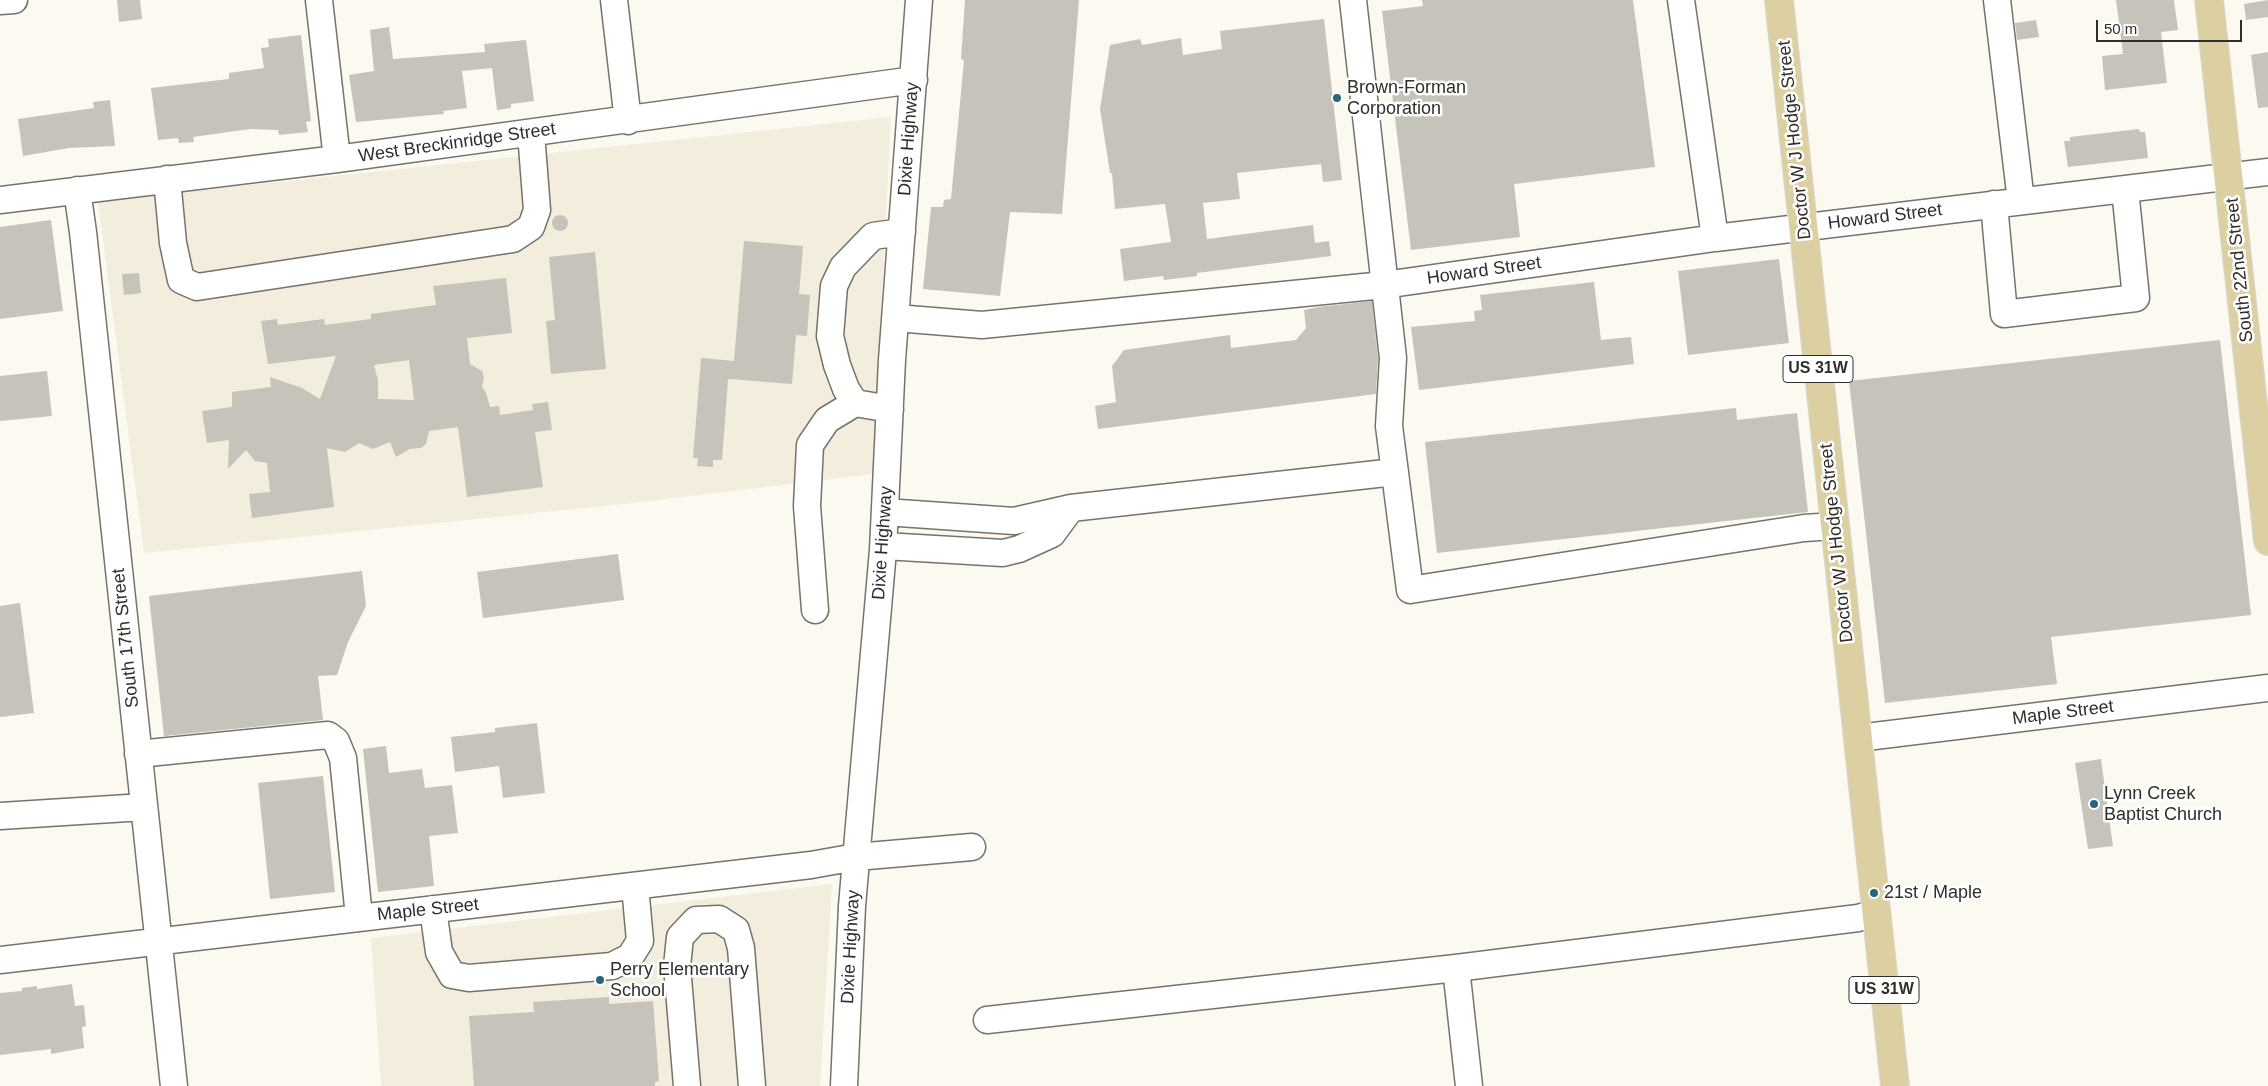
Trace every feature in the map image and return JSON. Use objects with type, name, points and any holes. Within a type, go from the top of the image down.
[{"type":"main road","name":"Doctor W J Hodge Street","points":[[1779,0],[1895,1086]]},
{"type":"main road","name":"South 22nd Street","points":[[2210,0],[2268,541]]},
{"type":"street","points":[[0,2],[14,0]]},
{"type":"street","points":[[319,0],[337,159]]},
{"type":"street","points":[[614,0],[628,121]]},
{"type":"street","name":"Dixie Highway","points":[[844,1086],[856,857],[884,546],[890,408],[919,0]]},
{"type":"street","points":[[1353,0],[1392,358],[1389,426],[1410,590],[1804,528],[1835,526]]},
{"type":"street","points":[[1681,0],[1716,238]]},
{"type":"street","points":[[1997,0],[2022,201]]},
{"type":"street","name":"West Breckinridge Street","points":[[0,200],[628,121],[914,80]]},
{"type":"street","points":[[167,180],[173,244],[181,280],[197,288],[513,239],[531,227],[537,210],[531,133]]},
{"type":"street","name":"Howard Street","points":[[896,318],[982,325],[1384,285],[1716,238],[2268,172]]},
{"type":"street","points":[[1994,204],[2004,314],[2013,313],[2136,298],[2125,189]]},
{"type":"street","name":"South 17th Street","points":[[77,190],[174,1086]]},
{"type":"street","points":[[855,403],[846,389],[837,365],[830,336],[834,286],[844,267],[873,236],[902,232]]},
{"type":"street","points":[[815,610],[807,506],[810,445],[827,420],[855,403],[890,408]]},
{"type":"street","points":[[886,512],[1014,521],[1072,508],[1395,472]]},
{"type":"street","points":[[884,546],[1003,553],[1019,549],[1052,534],[1072,508]]},
{"type":"street","name":"Maple Street","points":[[1858,738],[2268,688]]},
{"type":"street","points":[[138,754],[328,735],[336,741],[343,758],[359,918]]},
{"type":"street","points":[[0,816],[144,806]]},
{"type":"street","name":"Maple Street","points":[[0,960],[811,865],[856,857],[972,847]]},
{"type":"street","points":[[433,909],[439,952],[452,975],[470,978],[612,966],[630,957],[640,941],[635,886]]},
{"type":"street","points":[[987,1020],[1456,968],[1850,920],[1876,914]]},
{"type":"street","points":[[687,1086],[677,966],[680,937],[696,920],[719,919],[736,930],[741,948],[752,1086]]},
{"type":"street","points":[[1456,968],[1469,1086]]},
{"type":"shaded area","points":[[891,117],[873,474],[633,503],[144,553],[98,201]]},
{"type":"shaded area","name":"Perry Elementary School","points":[[832,884],[820,1086],[381,1086],[371,938]]},
{"type":"building","points":[[117,0],[140,0],[142,19],[119,22]]},
{"type":"building","points":[[965,0],[1079,0],[1062,214],[1010,212],[1000,296],[923,289],[931,207],[943,207],[944,200],[951,199],[964,60],[961,59]]},
{"type":"building","points":[[1422,0],[1633,0],[1655,167],[1514,184],[1520,237],[1411,250],[1382,11],[1423,6]]},
{"type":"building","points":[[2116,0],[2174,0],[2178,30],[2161,32],[2167,83],[2105,90],[2102,56],[2123,54]]},
{"type":"building","points":[[2268,0],[2268,17],[2246,20],[2244,4]]},
{"type":"building","points":[[1324,19],[1342,180],[1323,182],[1321,164],[1237,173],[1240,199],[1203,203],[1207,239],[1313,225],[1315,243],[1329,241],[1331,256],[1197,273],[1197,276],[1164,280],[1163,276],[1124,281],[1120,249],[1171,242],[1165,204],[1115,209],[1112,173],[1110,173],[1100,109],[1110,45],[1140,39],[1142,45],[1181,38],[1183,55],[1222,49],[1220,31]]},
{"type":"building","points":[[2036,20],[2039,37],[2017,40],[2015,23]]},
{"type":"building","points":[[389,27],[393,59],[485,52],[484,44],[526,40],[534,101],[511,104],[511,108],[497,110],[492,68],[462,71],[467,108],[443,111],[444,114],[356,122],[349,75],[374,71],[370,30]]},
{"type":"building","points":[[301,35],[311,121],[306,122],[308,132],[279,135],[278,130],[250,129],[193,137],[194,142],[179,143],[178,138],[158,140],[151,88],[229,79],[229,73],[264,68],[261,48],[269,47],[268,39]]},
{"type":"building","points":[[2268,52],[2268,107],[2258,108],[2251,55]]},
{"type":"building","points":[[110,100],[115,146],[69,148],[23,156],[18,119],[94,108],[93,102]]},
{"type":"building","points":[[2139,129],[2140,132],[2145,132],[2148,158],[2068,167],[2064,141],[2070,141],[2070,137]]},
{"type":"building","points":[[557,215],[563,215],[568,220],[566,229],[557,231],[552,226],[552,220]]},
{"type":"building","points":[[51,220],[63,311],[0,319],[0,227]]},
{"type":"building","points":[[744,241],[803,246],[799,294],[810,295],[807,336],[796,335],[792,384],[728,380],[722,460],[713,460],[713,467],[697,466],[698,458],[693,458],[701,358],[734,361]]},
{"type":"building","points":[[595,252],[606,369],[551,374],[546,321],[555,320],[549,257]]},
{"type":"building","points":[[1779,259],[1789,343],[1688,355],[1678,271]]},
{"type":"building","points":[[139,273],[141,293],[124,295],[122,274]]},
{"type":"building","points":[[506,278],[512,333],[467,338],[470,364],[482,371],[484,378],[482,386],[490,407],[499,406],[500,415],[533,410],[532,404],[548,402],[552,430],[535,432],[543,487],[467,497],[458,427],[429,431],[426,444],[421,448],[410,449],[396,457],[390,442],[373,449],[359,443],[345,452],[327,448],[334,507],[252,518],[249,494],[270,492],[267,463],[255,461],[246,450],[228,469],[229,440],[207,443],[202,411],[232,407],[232,392],[271,387],[270,377],[302,388],[320,399],[336,356],[268,364],[261,321],[277,319],[278,325],[324,319],[325,325],[371,319],[371,314],[436,305],[433,286]],"holes":[[[409,360],[414,400],[378,399],[378,380],[374,365]]]},
{"type":"building","points":[[1594,282],[1601,340],[1631,337],[1634,364],[1419,390],[1411,327],[1475,321],[1474,311],[1482,310],[1480,295]]},
{"type":"building","points":[[1372,301],[1378,358],[1376,394],[1098,429],[1095,406],[1116,402],[1112,366],[1124,350],[1230,335],[1231,348],[1296,340],[1306,328],[1304,310]]},
{"type":"building","points":[[2220,340],[2251,615],[2051,637],[2057,684],[1885,703],[1849,381]]},
{"type":"building","points":[[47,371],[52,416],[0,421],[0,376]]},
{"type":"building","points":[[1736,408],[1737,420],[1797,413],[1808,512],[1437,553],[1425,442]]},
{"type":"building","points":[[618,554],[624,600],[483,618],[477,572]]},
{"type":"building","points":[[362,571],[366,606],[348,642],[337,675],[318,676],[323,720],[164,736],[149,596]]},
{"type":"building","points":[[20,603],[34,713],[0,717],[0,606]]},
{"type":"building","points":[[537,723],[545,793],[503,798],[499,766],[455,772],[451,737],[495,732],[495,728]]},
{"type":"building","points":[[386,746],[389,773],[422,769],[425,788],[452,785],[458,833],[429,836],[434,886],[378,892],[363,749]]},
{"type":"building","name":"Lynn Creek Baptist Church","points":[[2101,759],[2113,846],[2088,849],[2075,763]]},
{"type":"building","points":[[323,776],[335,892],[270,899],[258,783]]},
{"type":"building","points":[[72,984],[75,1006],[84,1005],[86,1026],[82,1027],[84,1048],[51,1054],[51,1049],[0,1055],[0,993],[22,991],[22,988],[37,986],[37,989]]},
{"type":"building","name":"Perry Elementary School","points":[[609,997],[609,1004],[653,1001],[659,1081],[655,1082],[655,1086],[474,1086],[469,1016],[534,1012],[533,1002]]},
{"type":"place","name":"Brown-Forman Corporation","points":[[1337,98]]},
{"type":"place","name":"Lynn Creek Baptist Church","points":[[2094,804]]},
{"type":"place","name":"21st / Maple","points":[[1874,893]]},
{"type":"place","name":"Perry Elementary School","points":[[600,980]]}]
